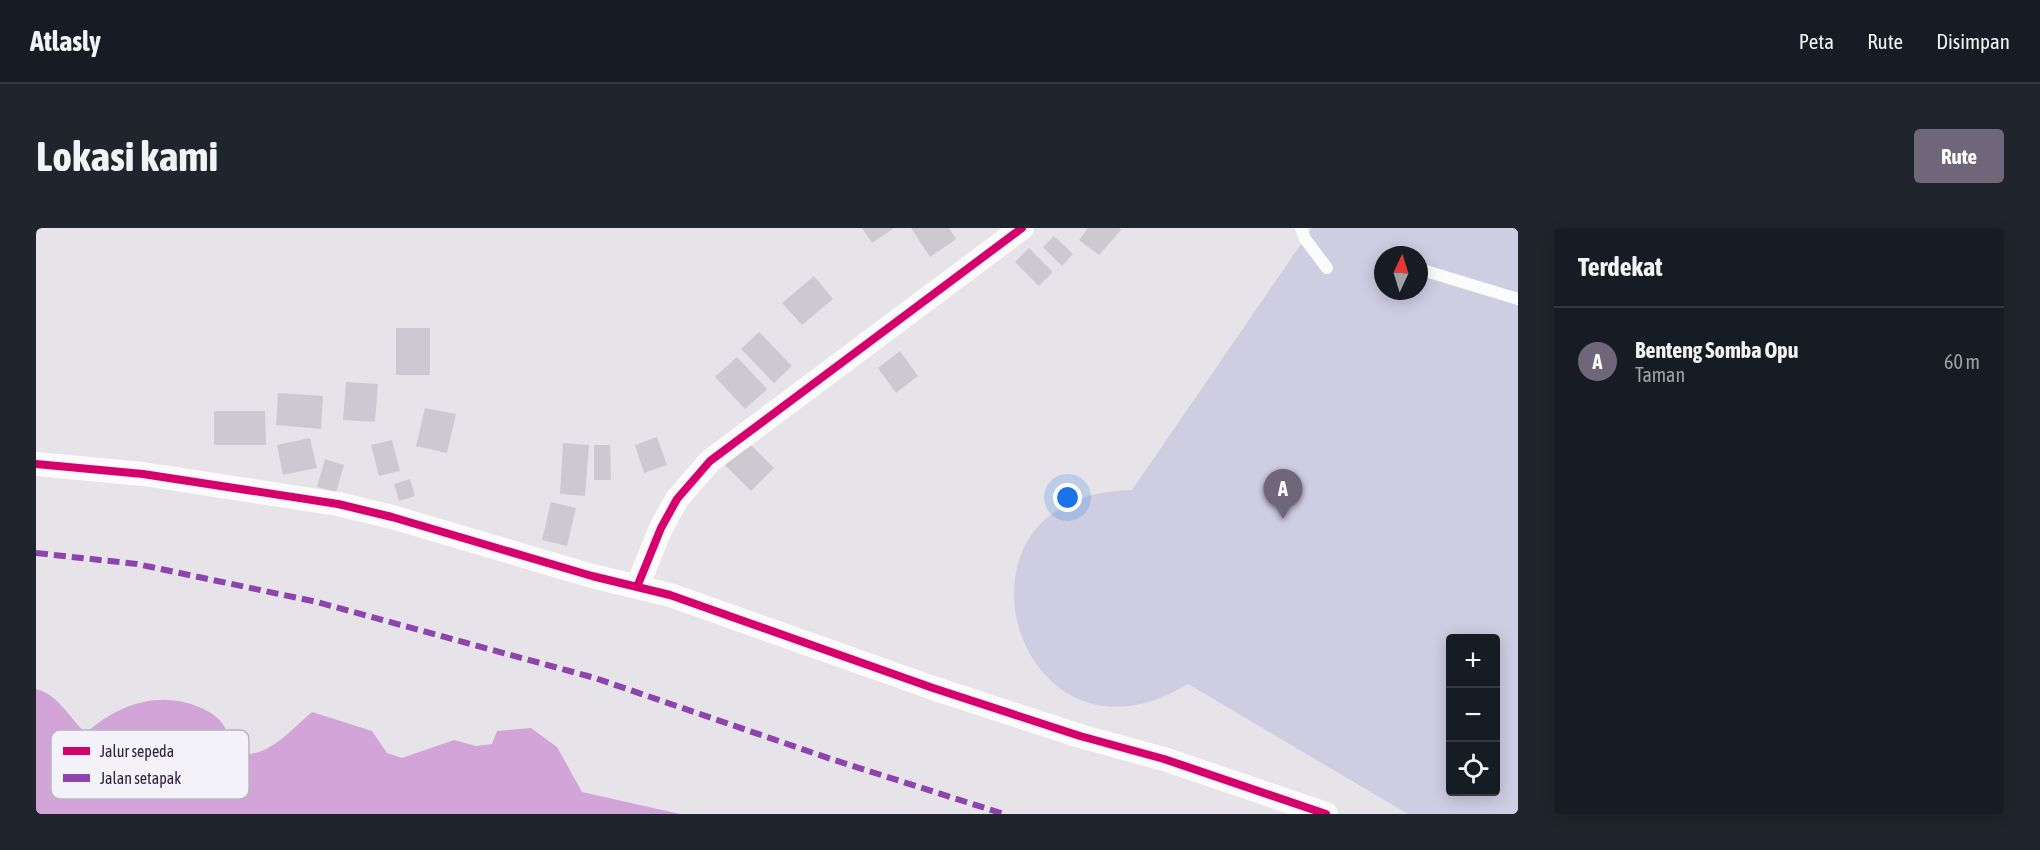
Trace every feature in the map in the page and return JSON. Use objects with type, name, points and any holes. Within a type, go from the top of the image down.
[{"type":"street","points":[[637,587],[661,528],[677,498],[710,461],[1022,228]]},
{"type":"street","points":[[36,464],[143,474],[338,504],[670,595],[933,688],[1080,736],[1164,759],[1326,814]]},
{"type":"lane","points":[[1301,228],[1305,238],[1327,268]]},
{"type":"lane","points":[[1428,271],[1518,299]]},
{"type":"shaded area","points":[[1312,228],[1518,228],[1518,814],[1408,814],[1188,684],[1128,706],[1078,699],[1041,670],[1019,628],[1015,581],[1030,536],[1069,504],[1132,490]]},
{"type":"shaded area","points":[[36,689],[51,696],[83,730],[51,730],[51,799],[249,799],[249,754],[265,750],[275,744],[312,712],[372,731],[387,753],[402,758],[454,740],[476,746],[492,744],[497,731],[531,728],[557,747],[582,792],[680,814],[36,814]]},
{"type":"shaded area","points":[[154,700],[184,702],[199,707],[216,717],[225,729],[90,730],[125,708]]},
{"type":"building","points":[[862,228],[894,228],[872,243]]},
{"type":"building","points":[[911,228],[949,228],[956,239],[930,257]]},
{"type":"building","points":[[1088,228],[1119,228],[1121,230],[1099,255],[1079,240]]},
{"type":"building","points":[[1054,236],[1073,254],[1062,266],[1043,247]]},
{"type":"building","points":[[1029,248],[1053,272],[1039,286],[1015,262]]},
{"type":"building","points":[[814,276],[833,299],[802,325],[782,303]]},
{"type":"building","points":[[396,328],[430,328],[430,375],[396,375]]},
{"type":"building","points":[[759,332],[792,366],[774,383],[741,349]]},
{"type":"building","points":[[900,351],[918,376],[896,393],[878,368]]},
{"type":"building","points":[[737,357],[767,389],[745,409],[715,377]]},
{"type":"building","points":[[346,382],[378,384],[375,422],[343,420]]},
{"type":"building","points":[[278,393],[323,396],[321,429],[276,425]]},
{"type":"building","points":[[425,408],[456,414],[447,453],[416,446]]},
{"type":"building","points":[[214,411],[265,411],[266,445],[214,445]]},
{"type":"building","points":[[657,437],[667,465],[644,473],[635,445]]},
{"type":"building","points":[[310,438],[317,468],[283,475],[277,445]]},
{"type":"building","points":[[392,440],[400,471],[379,476],[371,445]]},
{"type":"building","points":[[748,442],[774,468],[751,491],[725,465]]},
{"type":"building","points":[[563,443],[589,445],[585,496],[560,494]]},
{"type":"building","points":[[594,445],[610,445],[611,480],[594,480]]},
{"type":"building","points":[[325,459],[344,465],[336,492],[317,487]]},
{"type":"building","points":[[410,479],[415,496],[399,501],[394,484]]},
{"type":"building","points":[[551,502],[576,508],[567,546],[542,540]]},
{"type":"marked path","points":[[36,553],[137,564],[317,602],[595,678],[834,760],[1004,814]]},
{"type":"cycle path","points":[[637,587],[661,528],[677,499],[710,461],[1022,228]]},
{"type":"cycle path","points":[[36,464],[143,474],[338,504],[392,517],[592,576],[670,595],[933,688],[1080,736],[1164,759],[1326,814]]},
{"type":"place","name":"Benteng Somba Opu","points":[[1283,519]]}]
